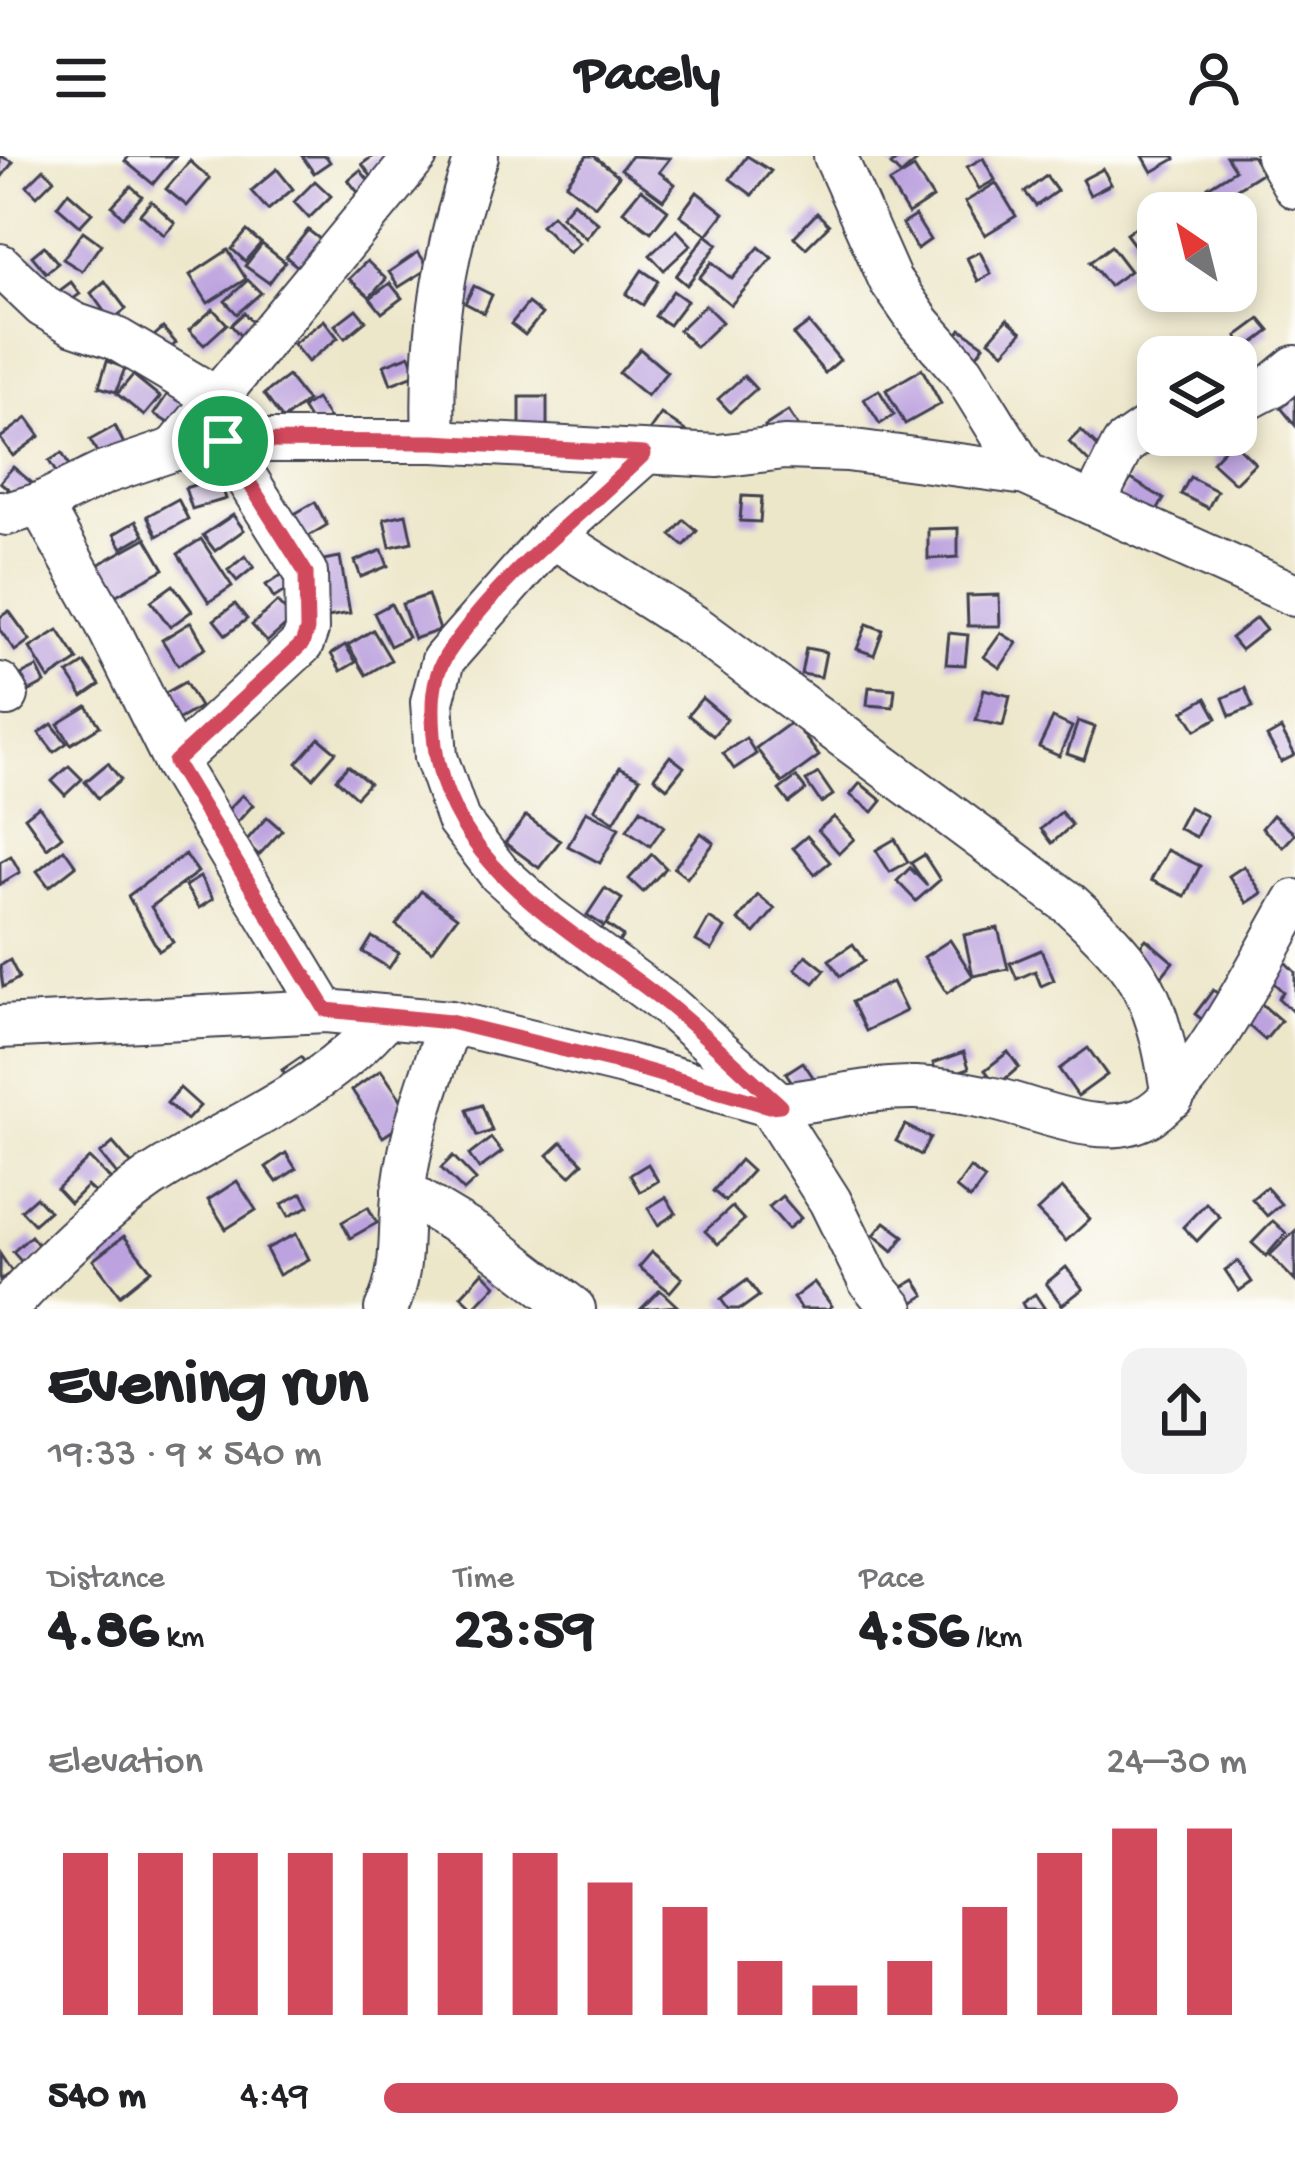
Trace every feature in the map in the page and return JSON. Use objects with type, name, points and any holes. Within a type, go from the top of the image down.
[{"type":"street","points":[[175,449],[416,156]]},
{"type":"street","points":[[836,156],[890,280],[963,373],[1027,474]]},
{"type":"street","points":[[1277,156],[1295,188]]},
{"type":"street","points":[[434,442],[435,331],[465,165]]},
{"type":"street","points":[[0,265],[44,306],[74,325],[115,338],[218,399]]},
{"type":"street","points":[[1257,394],[1295,368]]},
{"type":"street","points":[[1094,503],[1123,446],[1137,436]]},
{"type":"street","points":[[175,762],[302,644],[307,630],[306,573],[223,441]]},
{"type":"street","points":[[326,1010],[175,762],[100,611],[12,514],[104,473],[175,449],[223,441],[434,442],[718,456],[784,448],[847,450],[1027,474],[1295,596]]},
{"type":"street","points":[[644,454],[552,536],[443,660],[432,702],[436,758],[458,820],[499,873],[548,917],[670,1007],[775,1105],[869,1280],[893,1309]]},
{"type":"street","points":[[552,536],[698,628],[1070,904],[1118,948],[1148,992],[1163,1035],[1173,1097]]},
{"type":"street","points":[[0,1027],[326,1010],[450,1022],[775,1105],[915,1088],[989,1098],[1066,1119],[1105,1124],[1145,1118],[1173,1097],[1294,907]]},
{"type":"street","points":[[6,1309],[84,1228],[151,1178],[321,1080],[386,1017]]},
{"type":"street","points":[[386,1309],[400,1264],[403,1191],[415,1131],[450,1022]]},
{"type":"street","points":[[403,1191],[483,1239],[574,1309]]},
{"type":"building","points":[[0,156],[13,162],[0,179]]},
{"type":"building","points":[[129,156],[176,156],[153,184],[125,161]]},
{"type":"building","points":[[302,156],[326,156],[330,162],[314,173]]},
{"type":"building","points":[[373,156],[398,156],[374,180],[362,164]]},
{"type":"building","points":[[587,156],[594,156],[619,176],[595,206],[566,184]]},
{"type":"building","points":[[631,156],[670,158],[659,172],[675,184],[663,200],[621,169]]},
{"type":"building","points":[[747,156],[771,171],[752,195],[730,179]]},
{"type":"building","points":[[901,156],[917,161],[901,175],[891,165]]},
{"type":"building","points":[[1143,156],[1173,156],[1175,159],[1152,172]]},
{"type":"building","points":[[1226,156],[1252,156],[1263,172],[1231,192],[1211,192],[1208,187],[1235,170]]},
{"type":"building","points":[[983,158],[995,180],[979,189],[967,167]]},
{"type":"building","points":[[190,161],[210,179],[187,206],[166,189]]},
{"type":"building","points":[[914,168],[933,198],[908,214],[889,183]]},
{"type":"building","points":[[44,169],[54,179],[37,196],[27,186]]},
{"type":"building","points":[[277,169],[293,189],[268,210],[251,191]]},
{"type":"building","points":[[1103,169],[1111,184],[1090,195],[1082,180]]},
{"type":"building","points":[[360,170],[381,195],[368,205],[348,180]]},
{"type":"building","points":[[1046,176],[1057,191],[1036,206],[1025,192]]},
{"type":"building","points":[[315,181],[331,196],[309,218],[294,202]]},
{"type":"building","points":[[996,183],[1016,216],[985,235],[965,202]]},
{"type":"building","points":[[131,186],[142,196],[123,217],[112,206]]},
{"type":"building","points":[[641,189],[668,210],[651,232],[623,211]]},
{"type":"building","points":[[68,192],[92,213],[80,226],[57,206]]},
{"type":"building","points":[[697,192],[724,213],[707,235],[680,215]]},
{"type":"building","points":[[151,201],[175,223],[164,235],[140,214]]},
{"type":"building","points":[[573,202],[598,223],[586,238],[561,216]]},
{"type":"building","points":[[817,213],[829,225],[806,248],[794,237]]},
{"type":"building","points":[[552,215],[579,243],[569,253],[541,225]]},
{"type":"building","points":[[915,216],[930,240],[917,249],[902,224]]},
{"type":"building","points":[[1137,226],[1137,249],[1126,234]]},
{"type":"building","points":[[308,230],[321,240],[298,267],[286,257]]},
{"type":"building","points":[[677,230],[691,245],[664,270],[650,255]]},
{"type":"building","points":[[83,231],[101,244],[82,271],[63,259]]},
{"type":"building","points":[[247,231],[261,243],[245,261],[232,249]]},
{"type":"building","points":[[706,235],[718,244],[687,285],[676,276]]},
{"type":"building","points":[[262,244],[285,262],[269,283],[245,266]]},
{"type":"building","points":[[44,246],[58,263],[46,273],[32,256]]},
{"type":"building","points":[[1111,246],[1130,271],[1109,286],[1090,262]]},
{"type":"building","points":[[759,247],[772,258],[731,305],[699,278],[712,262],[732,279]]},
{"type":"building","points":[[228,250],[246,279],[208,303],[190,275]]},
{"type":"building","points":[[418,252],[429,268],[399,287],[389,272]]},
{"type":"building","points":[[980,252],[991,274],[978,281],[967,258]]},
{"type":"building","points":[[367,261],[386,279],[370,297],[349,279]]},
{"type":"building","points":[[642,270],[658,281],[643,305],[626,294]]},
{"type":"building","points":[[248,280],[261,293],[237,314],[225,301]]},
{"type":"building","points":[[105,281],[126,309],[111,321],[91,293]]},
{"type":"building","points":[[71,282],[80,294],[60,308],[51,297]]},
{"type":"building","points":[[390,283],[402,298],[382,313],[370,298]]},
{"type":"building","points":[[474,286],[492,295],[484,313],[465,303]]},
{"type":"building","points":[[673,291],[687,301],[669,325],[655,316]]},
{"type":"building","points":[[528,303],[542,314],[525,335],[511,324]]},
{"type":"building","points":[[705,305],[722,322],[696,347],[679,330]]},
{"type":"building","points":[[213,309],[227,324],[204,345],[189,330]]},
{"type":"building","points":[[356,309],[366,321],[345,338],[335,325]]},
{"type":"building","points":[[244,313],[265,337],[252,349],[231,325]]},
{"type":"building","points":[[1007,319],[1022,332],[1004,352],[989,340]]},
{"type":"building","points":[[1260,319],[1270,331],[1257,341],[1257,336],[1237,336]]},
{"type":"building","points":[[324,320],[338,338],[308,362],[293,344]]},
{"type":"building","points":[[809,323],[840,360],[825,373],[793,335]]},
{"type":"building","points":[[163,328],[176,343],[150,367],[136,352]]},
{"type":"building","points":[[961,329],[984,345],[974,359],[951,344]]},
{"type":"building","points":[[640,349],[667,372],[647,396],[619,373]]},
{"type":"building","points":[[410,355],[417,374],[391,384],[384,365]]},
{"type":"building","points":[[107,361],[125,368],[116,392],[99,387]]},
{"type":"building","points":[[922,369],[941,404],[905,424],[886,390]]},
{"type":"building","points":[[197,372],[181,431],[154,414],[169,392]]},
{"type":"building","points":[[133,375],[160,397],[144,416],[117,394]]},
{"type":"building","points":[[288,376],[307,401],[283,420],[264,394]]},
{"type":"building","points":[[744,376],[756,389],[730,412],[718,399]]},
{"type":"building","points":[[879,390],[894,415],[880,424],[864,399]]},
{"type":"building","points":[[1295,395],[1295,425],[1281,408]]},
{"type":"building","points":[[520,397],[547,397],[547,431],[520,430]]},
{"type":"building","points":[[316,399],[329,418],[314,427],[302,408]]},
{"type":"building","points":[[788,411],[805,436],[781,451],[765,426]]},
{"type":"building","points":[[661,414],[687,432],[668,459],[642,441]]},
{"type":"building","points":[[27,418],[40,436],[13,456],[0,438]]},
{"type":"building","points":[[115,426],[129,454],[105,466],[90,440]]},
{"type":"building","points":[[1081,430],[1102,451],[1090,463],[1069,442]]},
{"type":"building","points":[[62,453],[76,478],[64,485],[49,461]]},
{"type":"building","points":[[1218,456],[1248,456],[1255,463],[1235,483],[1212,462]]},
{"type":"building","points":[[13,467],[38,488],[25,503],[0,482]]},
{"type":"building","points":[[219,477],[226,499],[192,509],[185,488]]},
{"type":"building","points":[[1190,477],[1217,491],[1208,508],[1181,494]]},
{"type":"building","points":[[1131,479],[1164,499],[1148,526],[1114,506]]},
{"type":"building","points":[[742,496],[762,497],[760,522],[740,521]]},
{"type":"building","points":[[178,499],[188,519],[157,536],[147,516]]},
{"type":"building","points":[[315,502],[327,525],[302,540],[289,517]]},
{"type":"building","points":[[406,514],[412,542],[390,547],[384,519]]},
{"type":"building","points":[[233,515],[244,530],[215,551],[203,535]]},
{"type":"building","points":[[684,520],[697,531],[684,546],[671,535]]},
{"type":"building","points":[[136,521],[144,535],[122,548],[114,534]]},
{"type":"building","points":[[958,528],[958,557],[928,559],[928,529]]},
{"type":"building","points":[[146,538],[164,569],[109,599],[92,568]]},
{"type":"building","points":[[201,539],[232,586],[209,602],[178,554]]},
{"type":"building","points":[[382,550],[388,566],[361,577],[355,561]]},
{"type":"building","points":[[245,556],[254,567],[237,581],[228,570]]},
{"type":"building","points":[[340,557],[350,613],[322,618],[312,562]]},
{"type":"building","points":[[286,572],[294,585],[274,598],[266,585]]},
{"type":"building","points":[[173,585],[192,611],[170,627],[151,601]]},
{"type":"building","points":[[428,595],[440,630],[414,639],[402,604]]},
{"type":"building","points":[[999,595],[1000,626],[968,626],[967,596]]},
{"type":"building","points":[[277,602],[293,619],[267,642],[252,625]]},
{"type":"building","points":[[235,604],[247,619],[226,635],[214,620]]},
{"type":"building","points":[[391,604],[408,637],[390,646],[374,613]]},
{"type":"building","points":[[9,611],[30,640],[15,651],[0,630],[0,617]]},
{"type":"building","points":[[1256,618],[1266,630],[1241,650],[1231,638]]},
{"type":"building","points":[[191,622],[206,648],[178,665],[162,640]]},
{"type":"building","points":[[867,624],[883,630],[874,655],[857,649]]},
{"type":"building","points":[[58,630],[78,660],[49,679],[30,648]]},
{"type":"building","points":[[373,630],[391,660],[366,675],[348,645]]},
{"type":"building","points":[[949,633],[968,635],[965,665],[946,664]]},
{"type":"building","points":[[1001,633],[1017,643],[1000,668],[984,657]]},
{"type":"building","points":[[345,645],[356,662],[341,671],[331,654]]},
{"type":"building","points":[[806,648],[826,652],[821,677],[801,674]]},
{"type":"building","points":[[85,663],[100,685],[83,697],[68,674]]},
{"type":"building","points":[[37,667],[45,683],[30,691],[21,675]]},
{"type":"building","points":[[185,682],[200,707],[167,726],[153,700]]},
{"type":"building","points":[[869,687],[895,689],[893,707],[867,705]]},
{"type":"building","points":[[1245,688],[1253,707],[1230,716],[1223,698]]},
{"type":"building","points":[[984,689],[1010,696],[1003,726],[976,720]]},
{"type":"building","points":[[702,698],[727,719],[713,736],[688,715]]},
{"type":"building","points":[[1206,698],[1217,718],[1196,730],[1184,711]]},
{"type":"building","points":[[87,706],[100,726],[71,744],[58,724]]},
{"type":"building","points":[[1053,718],[1072,727],[1059,756],[1039,747]]},
{"type":"building","points":[[793,721],[819,756],[782,783],[756,748]]},
{"type":"building","points":[[1078,721],[1095,727],[1084,760],[1067,754]]},
{"type":"building","points":[[52,724],[67,743],[54,752],[39,733]]},
{"type":"building","points":[[1281,729],[1295,755],[1281,762],[1267,737]]},
{"type":"building","points":[[319,738],[336,752],[313,778],[297,763]]},
{"type":"building","points":[[746,738],[756,754],[734,769],[723,753]]},
{"type":"building","points":[[670,756],[684,767],[667,788],[654,777]]},
{"type":"building","points":[[108,763],[121,780],[98,798],[85,782]]},
{"type":"building","points":[[69,766],[82,779],[65,795],[52,781]]},
{"type":"building","points":[[348,766],[369,783],[356,797],[336,779]]},
{"type":"building","points":[[620,767],[640,778],[614,822],[594,809]]},
{"type":"building","points":[[818,773],[833,795],[821,803],[806,781]]},
{"type":"building","points":[[796,777],[806,790],[789,803],[779,790]]},
{"type":"building","points":[[860,783],[882,801],[873,812],[850,795]]},
{"type":"building","points":[[242,795],[253,805],[231,829],[220,818]]},
{"type":"building","points":[[39,806],[62,836],[47,848],[25,817]]},
{"type":"building","points":[[1189,807],[1206,816],[1196,837],[1178,828]]},
{"type":"building","points":[[641,809],[664,826],[650,846],[627,830]]},
{"type":"building","points":[[586,811],[619,828],[600,863],[568,846]]},
{"type":"building","points":[[1061,812],[1072,825],[1052,843],[1041,829]]},
{"type":"building","points":[[1273,815],[1295,834],[1283,847],[1262,828]]},
{"type":"building","points":[[526,816],[560,841],[539,868],[505,843]]},
{"type":"building","points":[[267,817],[282,830],[259,855],[245,842]]},
{"type":"building","points":[[834,817],[854,839],[839,853],[818,830]]},
{"type":"building","points":[[701,833],[714,843],[687,878],[674,868]]},
{"type":"building","points":[[807,836],[830,862],[815,874],[793,848]]},
{"type":"building","points":[[895,839],[908,862],[890,872],[876,850]]},
{"type":"building","points":[[64,849],[76,866],[49,887],[37,871]]},
{"type":"building","points":[[1167,850],[1200,866],[1185,896],[1151,880]]},
{"type":"building","points":[[185,854],[198,872],[151,907],[173,942],[159,951],[128,896]]},
{"type":"building","points":[[652,854],[666,868],[643,892],[629,879]]},
{"type":"building","points":[[924,855],[940,880],[916,901],[897,881],[910,868],[927,886],[911,863]]},
{"type":"building","points":[[11,856],[20,872],[0,884],[0,862]]},
{"type":"building","points":[[1244,866],[1262,893],[1247,903],[1229,876]]},
{"type":"building","points":[[200,877],[213,899],[199,908],[185,886]]},
{"type":"building","points":[[605,888],[622,899],[606,924],[623,936],[603,966],[585,953],[604,926],[587,915]]},
{"type":"building","points":[[421,891],[457,917],[432,951],[396,925]]},
{"type":"building","points":[[758,895],[775,909],[755,933],[738,920]]},
{"type":"building","points":[[709,918],[725,928],[712,950],[696,941]]},
{"type":"building","points":[[998,928],[1008,969],[973,976],[964,935]]},
{"type":"building","points":[[372,937],[399,953],[389,968],[363,952]]},
{"type":"building","points":[[1146,939],[1173,962],[1162,976],[1134,952]]},
{"type":"building","points":[[950,940],[973,976],[947,993],[924,957]]},
{"type":"building","points":[[853,944],[864,961],[840,976],[829,960]]},
{"type":"building","points":[[1041,950],[1054,980],[1041,986],[1035,971],[1017,979],[1010,963]]},
{"type":"building","points":[[1274,951],[1295,972],[1295,1014],[1278,998],[1283,992],[1258,967]]},
{"type":"building","points":[[806,955],[825,970],[814,983],[795,969]]},
{"type":"building","points":[[10,960],[19,978],[3,987],[0,966]]},
{"type":"building","points":[[892,982],[906,1011],[866,1031],[852,1002]]},
{"type":"building","points":[[1213,990],[1226,999],[1208,1024],[1195,1014]]},
{"type":"building","points":[[1249,993],[1281,1021],[1265,1040],[1232,1011]]},
{"type":"building","points":[[1088,1048],[1107,1075],[1078,1096],[1059,1069]]},
{"type":"building","points":[[964,1052],[969,1068],[938,1079],[933,1063]]},
{"type":"building","points":[[1008,1052],[1019,1067],[997,1086],[985,1070]]},
{"type":"building","points":[[301,1057],[319,1084],[299,1097],[282,1070]]},
{"type":"building","points":[[803,1062],[821,1089],[804,1100],[786,1073]]},
{"type":"building","points":[[381,1070],[413,1117],[383,1137],[352,1090]]},
{"type":"building","points":[[180,1088],[200,1106],[187,1120],[167,1103]]},
{"type":"building","points":[[482,1105],[492,1131],[477,1136],[467,1110]]},
{"type":"building","points":[[905,1125],[930,1138],[921,1155],[896,1141]]},
{"type":"building","points":[[491,1138],[502,1152],[479,1169],[469,1155]]},
{"type":"building","points":[[562,1142],[583,1163],[570,1176],[548,1155]]},
{"type":"building","points":[[113,1143],[132,1165],[118,1176],[100,1154]]},
{"type":"building","points":[[286,1153],[296,1169],[277,1182],[266,1167]]},
{"type":"building","points":[[453,1156],[476,1180],[464,1191],[441,1168]]},
{"type":"building","points":[[89,1158],[113,1182],[98,1196],[87,1186],[70,1203],[57,1189]]},
{"type":"building","points":[[740,1160],[752,1171],[725,1201],[713,1191]]},
{"type":"building","points":[[648,1164],[658,1181],[640,1192],[630,1175]]},
{"type":"building","points":[[970,1168],[985,1179],[970,1199],[956,1188]]},
{"type":"building","points":[[237,1181],[256,1210],[226,1229],[208,1200]]},
{"type":"building","points":[[1266,1187],[1281,1204],[1267,1216],[1252,1199]]},
{"type":"building","points":[[1062,1188],[1090,1219],[1066,1241],[1037,1211]]},
{"type":"building","points":[[302,1193],[309,1206],[289,1216],[282,1204]]},
{"type":"building","points":[[782,1196],[801,1218],[788,1229],[769,1207]]},
{"type":"building","points":[[36,1197],[49,1211],[34,1224],[21,1210]]},
{"type":"building","points":[[666,1197],[676,1213],[658,1225],[648,1208]]},
{"type":"building","points":[[1206,1203],[1220,1217],[1197,1241],[1183,1227]]},
{"type":"building","points":[[368,1207],[377,1223],[350,1238],[342,1222]]},
{"type":"building","points":[[732,1207],[744,1220],[718,1244],[705,1231]]},
{"type":"building","points":[[1273,1221],[1286,1233],[1266,1256],[1252,1243]]},
{"type":"building","points":[[885,1222],[904,1236],[893,1251],[874,1235]]},
{"type":"building","points":[[1295,1231],[1295,1281],[1270,1255]]},
{"type":"building","points":[[296,1234],[309,1259],[279,1275],[266,1249]]},
{"type":"building","points":[[31,1236],[44,1252],[26,1267],[13,1252]]},
{"type":"building","points":[[124,1236],[151,1270],[120,1295],[93,1260]]},
{"type":"building","points":[[652,1252],[682,1278],[670,1292],[639,1267]]},
{"type":"building","points":[[0,1254],[12,1272],[0,1280]]},
{"type":"building","points":[[1238,1261],[1252,1282],[1239,1291],[1225,1270]]},
{"type":"building","points":[[1066,1267],[1083,1289],[1062,1305],[1046,1283]]},
{"type":"building","points":[[483,1272],[496,1285],[474,1308],[461,1296]]},
{"type":"building","points":[[747,1280],[759,1296],[741,1309],[728,1309],[721,1299]]},
{"type":"building","points":[[915,1280],[925,1295],[906,1307],[896,1291]]},
{"type":"building","points":[[814,1282],[832,1306],[828,1309],[801,1309],[793,1298]]},
{"type":"building","points":[[660,1290],[677,1306],[641,1309]]},
{"type":"building","points":[[1035,1294],[1045,1309],[1025,1309],[1022,1303]]},
{"type":"route","points":[[223,441],[434,442],[644,454],[552,536],[443,660],[432,702],[436,758],[458,820],[499,873],[548,917],[670,1007],[780,1105],[769,1106],[450,1022],[326,1010],[175,762],[302,644],[307,630],[306,573],[223,441]]}]
